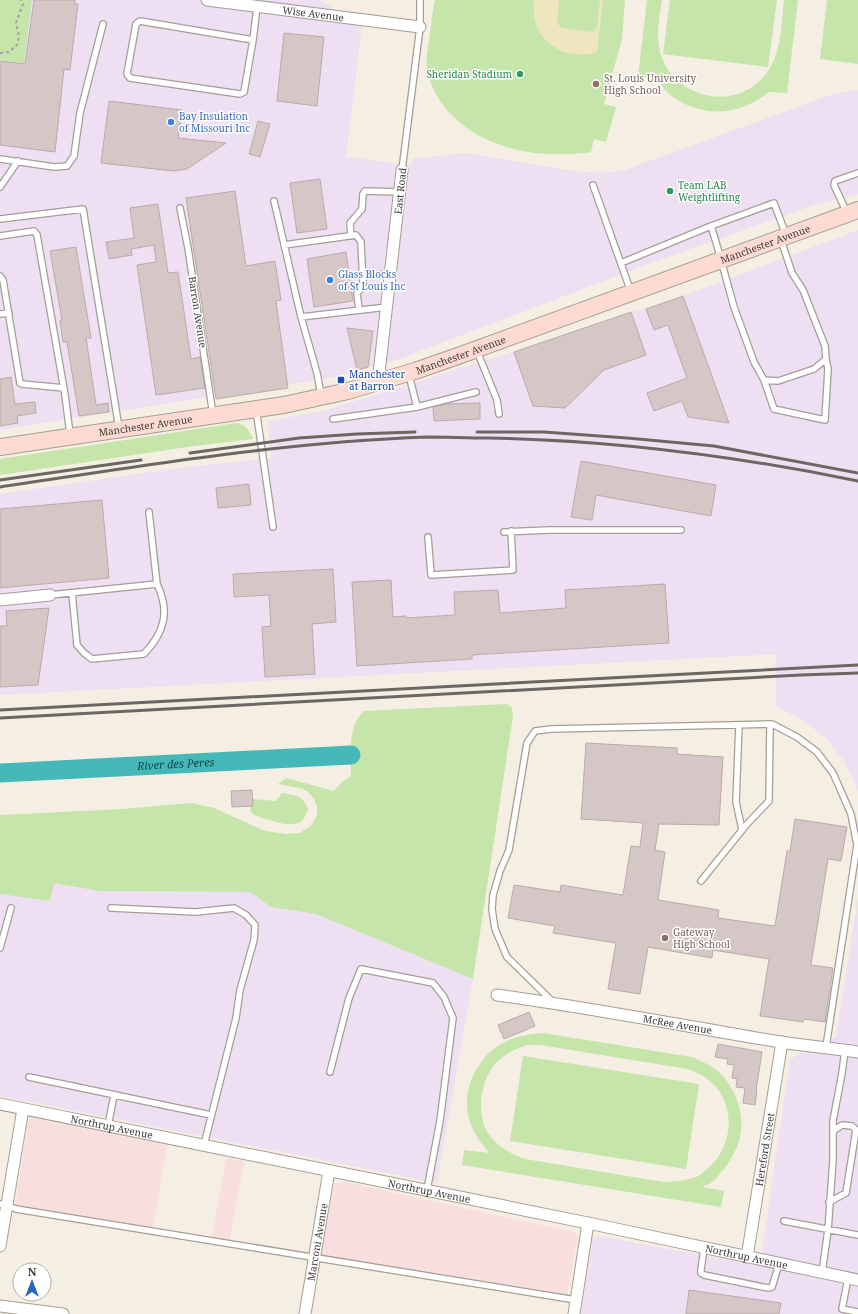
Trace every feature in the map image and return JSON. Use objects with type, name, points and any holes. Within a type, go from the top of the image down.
[{"type":"main road","name":"Manchester Avenue","points":[[0,447],[256,409],[322,397],[378,382],[477,349],[853,211]]},
{"type":"street","name":"Wise Avenue","points":[[207,0],[420,27]]},
{"type":"street","name":"East Road","points":[[378,382],[402,170]]},
{"type":"street","points":[[0,600],[50,595]]},
{"type":"street","name":"McRee Avenue","points":[[497,995],[555,1003],[782,1042],[858,1052]]},
{"type":"street","name":"Hereford Street","points":[[747,1257],[782,1042]]},
{"type":"street","name":"Northrup Avenue","points":[[0,1104],[588,1223],[853,1279]]},
{"type":"street","points":[[0,1246],[3,1204],[23,1109]]},
{"type":"street","name":"Marconi Avenue","points":[[305,1314],[329,1171]]},
{"type":"street","points":[[574,1314],[588,1223]]},
{"type":"street","points":[[0,1306],[63,1314]]},
{"type":"lane","name":"East Road","points":[[402,170],[420,27],[420,0]]},
{"type":"lane","points":[[253,40],[140,21],[136,24],[127,74],[130,78],[240,94],[244,92],[253,40],[257,7]]},
{"type":"lane","points":[[0,159],[54,166],[67,166],[74,156],[80,113],[103,24]]},
{"type":"lane","points":[[0,187],[18,161]]},
{"type":"lane","points":[[853,211],[834,185],[835,181],[858,173]]},
{"type":"lane","points":[[593,185],[631,293]]},
{"type":"lane","points":[[351,236],[350,222],[362,209],[363,194],[365,191],[400,192]]},
{"type":"lane","points":[[274,201],[301,317],[317,373],[322,397]]},
{"type":"lane","points":[[620,262],[711,226],[774,203],[792,273],[804,290],[825,346],[828,369],[825,420],[774,409],[764,380],[751,356],[734,307],[731,292],[711,226]]},
{"type":"lane","name":"Barron Avenue","points":[[180,208],[188,248],[213,416]]},
{"type":"lane","points":[[0,219],[83,209],[119,430]]},
{"type":"lane","points":[[0,236],[34,231],[37,235],[64,388],[71,437]]},
{"type":"lane","points":[[284,245],[356,235],[359,237],[361,242],[362,274],[361,289],[357,293],[359,310]]},
{"type":"lane","points":[[362,274],[390,275]]},
{"type":"lane","points":[[0,276],[3,280],[20,382],[22,384],[64,388]]},
{"type":"lane","points":[[301,317],[387,307]]},
{"type":"lane","points":[[0,314],[9,313]]},
{"type":"lane","points":[[477,349],[497,400],[499,414]]},
{"type":"lane","points":[[764,380],[778,381],[814,369],[826,359]]},
{"type":"lane","points":[[408,373],[417,406]]},
{"type":"lane","points":[[333,419],[417,406],[476,392]]},
{"type":"lane","points":[[256,409],[273,527]]},
{"type":"lane","points":[[72,593],[77,645],[92,659],[144,654],[155,643],[163,625],[164,610],[163,597],[157,584],[149,512]]},
{"type":"lane","points":[[504,532],[550,530],[681,530]]},
{"type":"lane","points":[[428,537],[431,575],[513,570],[511,532]]},
{"type":"lane","points":[[50,595],[157,584]]},
{"type":"lane","points":[[700,881],[742,830],[769,801],[770,724]]},
{"type":"lane","points":[[555,1003],[507,957],[495,929],[493,915],[493,895],[500,871],[509,850],[527,743],[535,732],[551,729],[770,724],[798,737],[817,752],[833,772],[851,814],[857,845],[826,1047]]},
{"type":"lane","points":[[739,725],[736,802],[742,830]]},
{"type":"lane","points":[[0,948],[11,908]]},
{"type":"lane","points":[[111,908],[196,912],[234,908],[246,915],[255,924],[254,940],[240,990],[236,1018],[204,1145]]},
{"type":"lane","points":[[330,1072],[349,998],[361,969],[433,983],[444,997],[453,1018],[440,1121],[427,1190]]},
{"type":"lane","points":[[822,1273],[828,1230],[833,1160],[833,1121],[845,1050]]},
{"type":"lane","points":[[29,1077],[211,1115]]},
{"type":"lane","points":[[108,1126],[114,1095]]},
{"type":"lane","points":[[829,1202],[846,1193],[856,1130],[852,1126],[842,1125],[833,1131]]},
{"type":"lane","points":[[3,1204],[16,1210],[576,1300]]},
{"type":"lane","points":[[784,1221],[858,1235]]},
{"type":"lane","points":[[704,1248],[700,1270],[704,1275],[768,1288],[772,1287],[774,1284],[779,1264]]},
{"type":"lane","points":[[853,1279],[842,1309],[858,1312]]},
{"type":"path","points":[[0,53],[9,52],[17,45],[19,36],[16,23],[23,4],[21,0]]},
{"type":"shaded area","points":[[0,0],[319,0],[362,25],[346,157],[411,166],[413,159],[466,153],[572,171],[601,173],[625,170],[833,94],[858,90],[858,194],[814,205],[643,266],[399,359],[340,376],[0,430]]},
{"type":"shaded area","points":[[858,230],[858,792],[843,760],[828,740],[801,719],[776,706],[776,654],[0,695],[0,494],[179,468],[271,458],[269,421],[323,411],[609,322],[631,312],[646,309],[683,296]]},
{"type":"shaded area","points":[[54,883],[99,891],[250,892],[271,907],[316,914],[473,979],[437,1183],[0,1096],[0,894],[50,901]]},
{"type":"shaded area","points":[[858,897],[858,1314],[581,1314],[593,1239],[599,1236],[760,1266],[790,1059],[836,1037]]},
{"type":"shaded area","points":[[32,1118],[167,1145],[153,1229],[15,1206],[28,1121]]},
{"type":"shaded area","points":[[226,1158],[244,1161],[230,1240],[212,1237]]},
{"type":"shaded area","points":[[341,1181],[574,1232],[577,1235],[577,1240],[567,1296],[321,1256],[334,1185]]},
{"type":"green space","points":[[0,0],[32,0],[24,63],[0,60]]},
{"type":"green space","name":"Sheridan Stadium","points":[[435,0],[625,0],[622,39],[604,104],[616,107],[606,142],[594,139],[591,152],[584,153],[546,154],[528,152],[493,142],[476,134],[461,123],[440,101],[432,86],[427,69],[427,56]]},
{"type":"green space","points":[[647,0],[662,0],[658,36],[662,58],[670,73],[682,84],[695,92],[711,96],[727,96],[742,92],[756,84],[768,71],[776,55],[784,0],[798,0],[787,93],[769,92],[746,106],[722,111],[710,111],[697,109],[673,97],[656,79],[638,77]]},
{"type":"green space","points":[[670,0],[777,0],[768,67],[663,54]]},
{"type":"green space","points":[[827,0],[858,0],[858,64],[820,59]]},
{"type":"green space","points":[[237,423],[249,431],[253,439],[194,446],[0,475],[0,459]]},
{"type":"green space","points":[[507,704],[512,708],[513,716],[473,979],[316,914],[271,907],[250,892],[99,891],[54,883],[50,901],[0,894],[0,815],[122,809],[192,803],[214,808],[265,831],[286,834],[300,833],[312,825],[317,815],[317,807],[314,799],[307,791],[300,788],[278,784],[286,778],[334,791],[342,782],[351,776],[352,733],[359,717],[364,711]]},
{"type":"green space","points":[[282,793],[295,795],[304,801],[308,810],[302,821],[298,823],[285,824],[254,815],[251,812],[250,806],[252,799],[276,801]]},
{"type":"green space","points":[[543,1033],[692,1057],[709,1065],[719,1072],[729,1084],[737,1099],[742,1123],[739,1141],[729,1161],[714,1180],[702,1187],[724,1191],[721,1207],[462,1165],[464,1150],[489,1153],[476,1134],[468,1114],[468,1091],[474,1073],[485,1057],[499,1045],[515,1038]],"holes":[[[527,1045],[540,1045],[688,1069],[708,1080],[714,1085],[721,1095],[726,1106],[728,1117],[726,1141],[715,1162],[700,1175],[680,1181],[663,1182],[525,1159],[509,1152],[495,1142],[484,1125],[481,1106],[484,1086],[491,1069],[504,1056]]]},
{"type":"green space","points":[[523,1056],[699,1084],[686,1169],[510,1141]]},
{"type":"sand","points":[[534,0],[559,0],[557,22],[561,28],[593,32],[597,28],[600,0],[603,0],[597,52],[581,55],[573,54],[551,45],[545,40],[536,25]]},
{"type":"building","points":[[34,0],[75,0],[75,4],[78,4],[70,70],[64,69],[55,152],[0,145],[0,61],[25,64]]},
{"type":"building","points":[[284,33],[324,37],[317,106],[277,101]]},
{"type":"building","points":[[109,101],[182,110],[178,138],[226,143],[187,169],[174,171],[101,163]]},
{"type":"building","points":[[258,121],[270,124],[260,157],[249,154]]},
{"type":"building","points":[[320,179],[327,229],[297,233],[290,183]]},
{"type":"building","points":[[235,191],[246,266],[275,261],[281,300],[276,301],[288,388],[216,399],[186,198]]},
{"type":"building","points":[[158,204],[168,273],[178,272],[191,359],[200,357],[205,388],[156,395],[137,265],[156,262],[154,245],[131,249],[132,255],[109,259],[106,242],[134,238],[130,208]]},
{"type":"building","points":[[76,247],[91,338],[86,338],[96,405],[108,403],[109,412],[79,416],[67,342],[63,342],[60,320],[62,320],[50,251]]},
{"type":"building","name":"Glass Blocks of St Louis Inc","points":[[346,252],[353,301],[314,307],[307,259]]},
{"type":"building","points":[[683,296],[729,423],[688,417],[682,401],[654,411],[647,393],[687,378],[668,325],[654,330],[646,309]]},
{"type":"building","points":[[631,312],[646,355],[604,370],[565,408],[533,406],[514,352]]},
{"type":"building","points":[[347,328],[373,331],[368,367],[357,370]]},
{"type":"building","points":[[11,377],[15,404],[35,402],[36,413],[17,416],[18,423],[0,426],[0,379]]},
{"type":"building","points":[[480,403],[480,419],[434,421],[433,407],[445,404]]},
{"type":"building","points":[[581,461],[716,485],[711,516],[596,495],[592,520],[571,517]]},
{"type":"building","points":[[249,484],[251,505],[218,508],[216,488]]},
{"type":"building","points":[[102,500],[109,578],[0,588],[0,509]]},
{"type":"building","points":[[333,569],[336,622],[312,624],[315,674],[265,677],[262,627],[271,626],[269,595],[234,597],[233,574]]},
{"type":"building","points":[[391,580],[393,617],[406,616],[406,618],[455,615],[454,592],[498,590],[500,613],[566,608],[565,590],[665,584],[669,643],[472,655],[472,659],[357,666],[352,582]]},
{"type":"building","points":[[49,608],[38,685],[0,687],[0,626],[7,626],[6,611]]},
{"type":"building","points":[[586,743],[677,748],[677,754],[723,757],[719,825],[659,824],[655,850],[665,852],[658,900],[719,910],[718,918],[775,926],[787,851],[790,851],[795,819],[847,827],[841,861],[828,859],[811,965],[833,968],[825,1022],[804,1019],[803,1022],[760,1016],[769,959],[713,950],[712,958],[648,947],[640,994],[608,989],[616,943],[553,933],[555,926],[508,918],[514,885],[560,892],[561,885],[623,895],[631,846],[640,847],[643,823],[581,819]]},
{"type":"building","points":[[252,790],[253,806],[232,807],[231,791]]},
{"type":"building","points":[[529,1012],[535,1026],[504,1039],[498,1025]]},
{"type":"building","points":[[718,1044],[762,1052],[755,1105],[743,1103],[745,1088],[736,1087],[737,1079],[732,1078],[734,1065],[727,1064],[728,1059],[715,1057]]},
{"type":"building","points":[[689,1290],[781,1303],[779,1314],[686,1314]]},
{"type":"waterway","name":"River des Peres","points":[[0,773],[351,755]]},
{"type":"railway","points":[[190,453],[299,438],[415,432]]},
{"type":"railway","points":[[477,432],[544,432],[714,446],[858,473]]},
{"type":"railway","points":[[0,487],[266,449],[427,437],[534,439],[627,446],[720,457],[858,481]]},
{"type":"railway","points":[[0,480],[141,460]]},
{"type":"railway","points":[[0,710],[858,665]]},
{"type":"railway","points":[[0,718],[858,673]]},
{"type":"place","name":"Sheridan Stadium","points":[[520,74]]},
{"type":"place","name":"St. Louis University High School","points":[[596,84]]},
{"type":"place","name":"Bay Insulation of Missouri Inc","points":[[171,122]]},
{"type":"place","name":"Team LAB Weightlifting","points":[[670,191]]},
{"type":"place","name":"Glass Blocks of St Louis Inc","points":[[330,280]]},
{"type":"place","name":"Manchester at Barron","points":[[341,380]]},
{"type":"place","name":"Gateway High School","points":[[665,938]]}]
